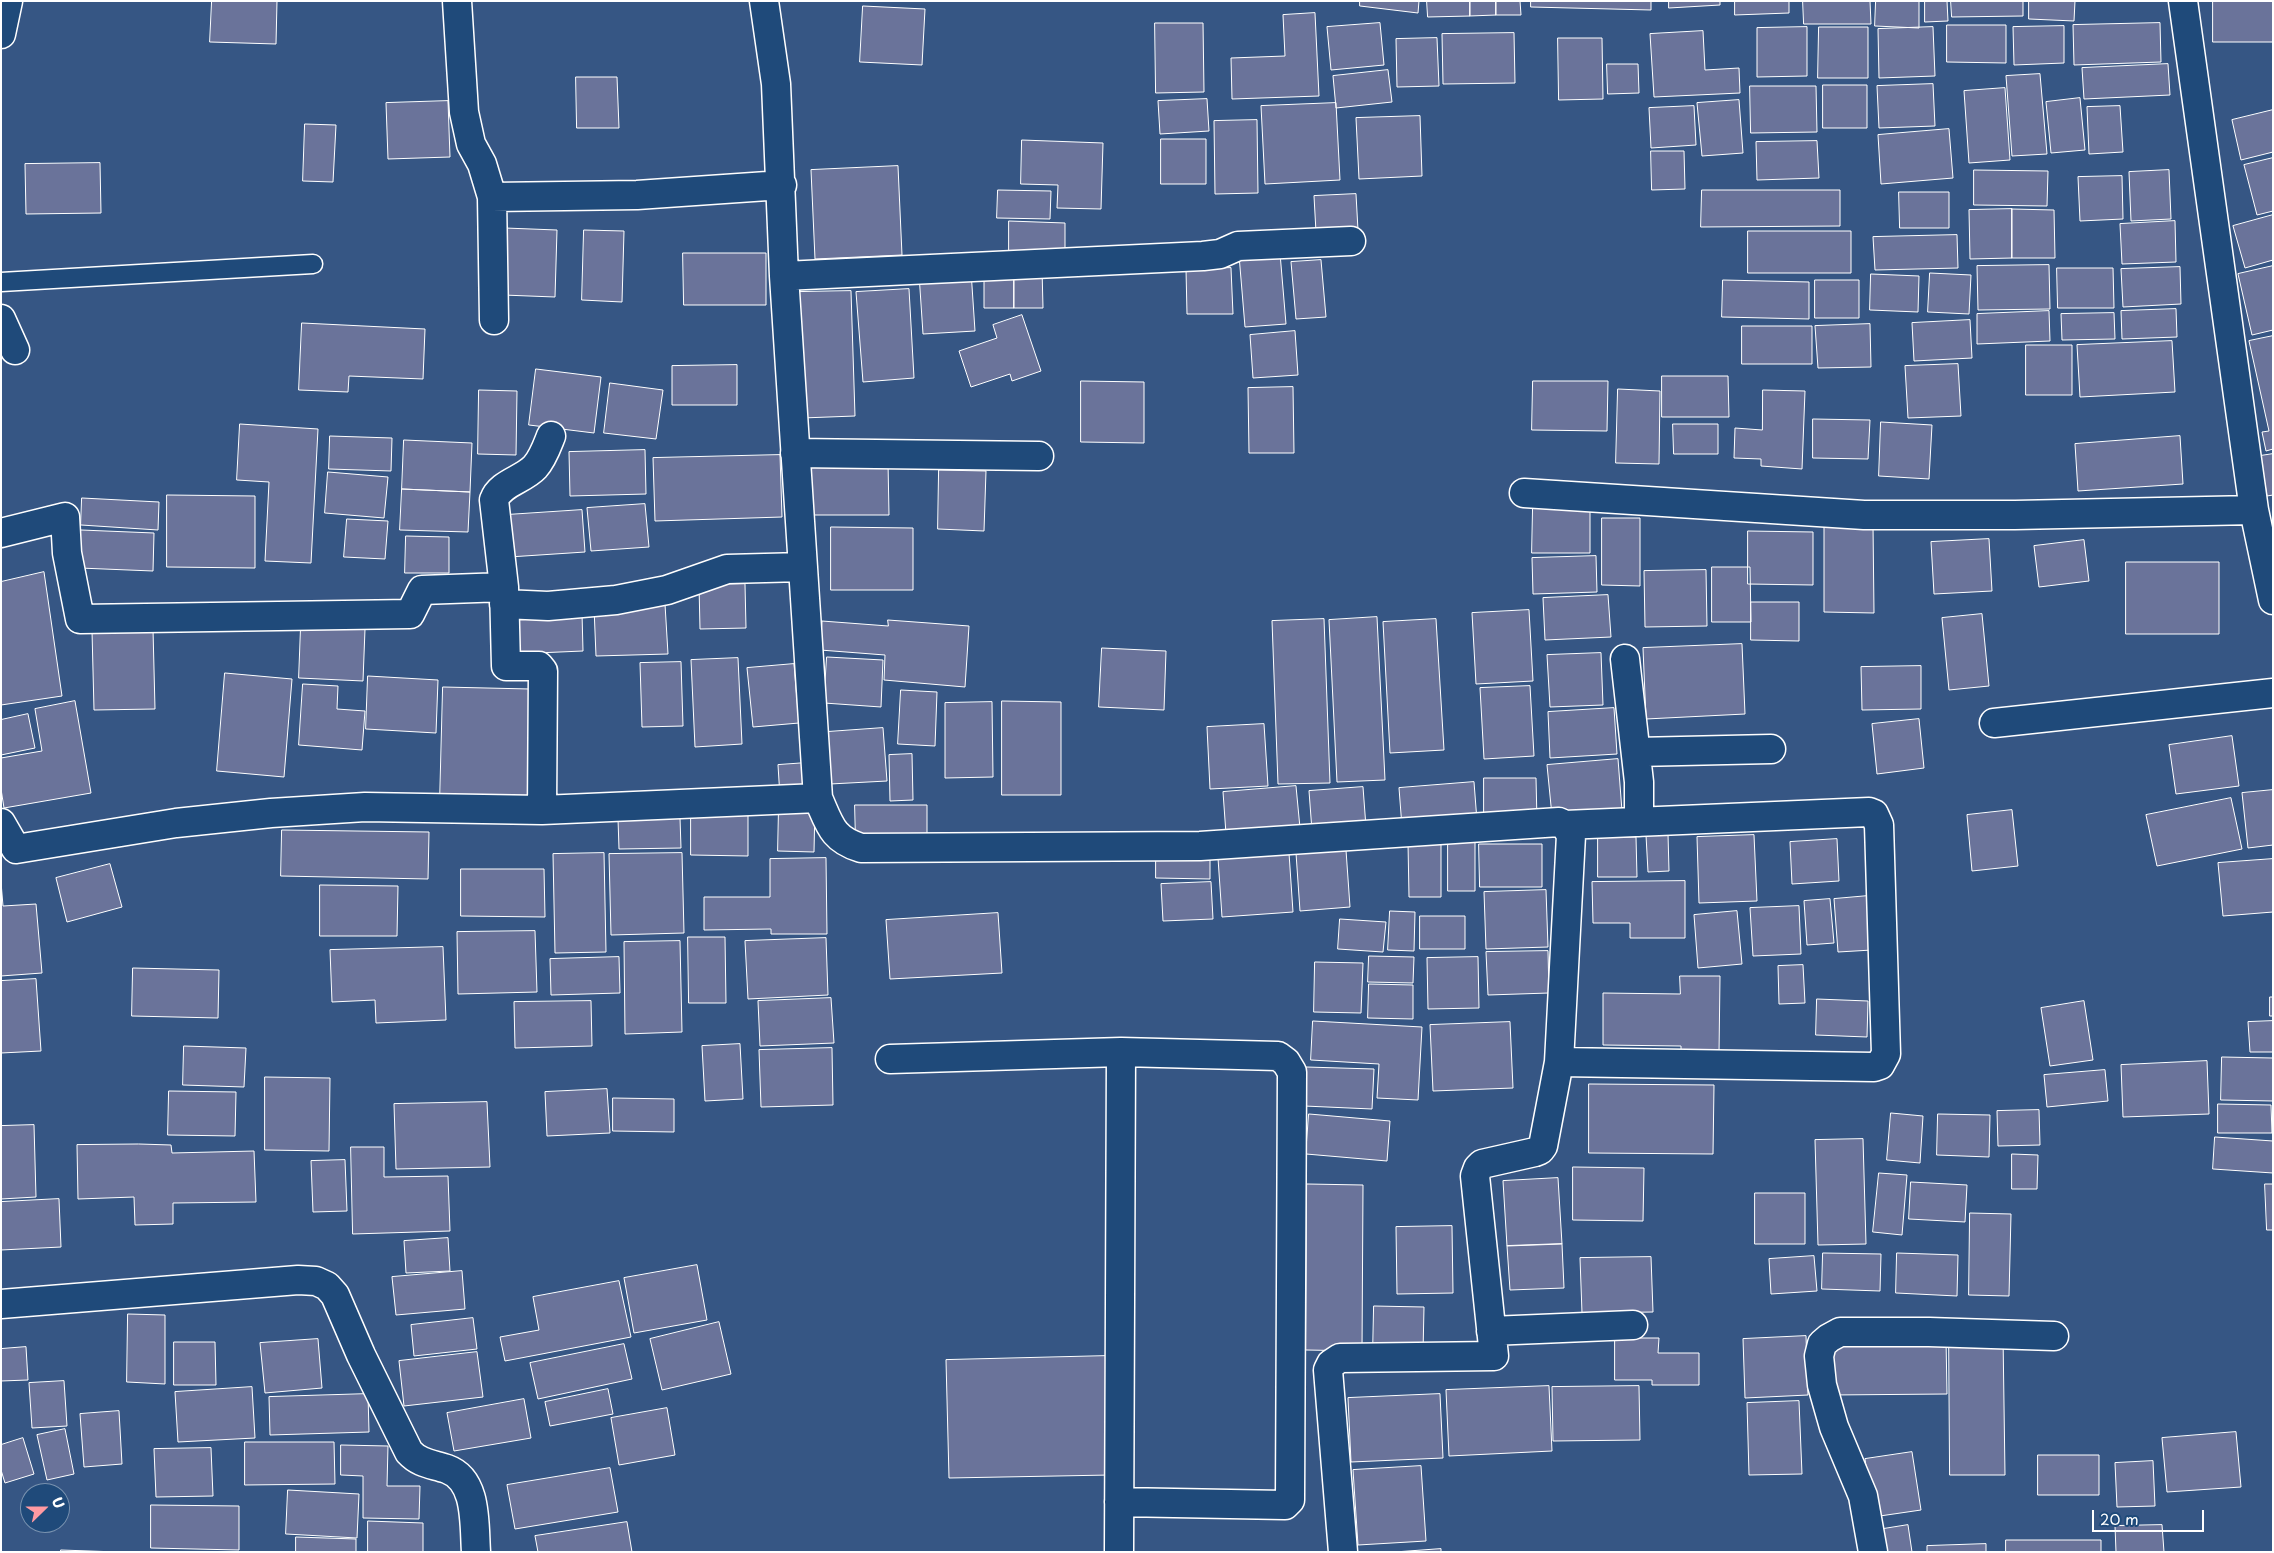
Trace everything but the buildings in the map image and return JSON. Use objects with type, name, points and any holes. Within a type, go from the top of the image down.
[{"type":"street","points":[[1,34],[8,1]]},
{"type":"street","points":[[457,1],[464,112],[471,144],[482,164],[492,197],[494,320]]},
{"type":"street","points":[[764,1],[776,84],[782,185],[784,276],[818,798],[834,834],[847,844],[862,848],[1200,846],[1559,822],[1565,825],[1869,812],[1874,814],[1879,825],[1885,1058],[1880,1065],[1874,1067],[1559,1062]]},
{"type":"street","points":[[2183,1],[2254,510],[2273,600]]},
{"type":"street","points":[[492,197],[637,195],[782,185]]},
{"type":"street","points":[[784,276],[1203,256],[1220,254],[1238,246],[1352,241]]},
{"type":"street","points":[[1,319],[15,350]]},
{"type":"street","points":[[542,810],[543,671],[539,666],[506,666],[504,596],[494,500],[496,492],[535,467],[545,453],[550,436]]},
{"type":"street","points":[[795,453],[1039,456]]},
{"type":"street","points":[[1524,493],[1864,515],[2025,515],[2254,510]]},
{"type":"street","points":[[1,532],[65,517],[66,553],[80,619],[410,614],[422,590],[504,596],[548,606],[616,600],[667,590],[727,569],[803,567]]},
{"type":"street","points":[[1625,659],[1636,752],[1639,822]]},
{"type":"street","points":[[1994,723],[2273,693]]},
{"type":"street","points":[[1636,752],[1771,749]]},
{"type":"street","points":[[1,823],[16,849],[176,823],[271,813],[365,807],[542,810],[818,798]]},
{"type":"street","points":[[1343,1552],[1328,1370],[1331,1364],[1340,1358],[1494,1356],[1475,1176],[1482,1164],[1540,1150],[1559,1062],[1571,835],[1565,825]]},
{"type":"street","points":[[1119,1552],[1121,1052]]},
{"type":"street","points":[[890,1059],[1121,1052],[1278,1056],[1286,1062],[1292,1072],[1290,1500],[1285,1505],[1119,1502]]},
{"type":"street","points":[[1,1304],[298,1280],[316,1281],[327,1286],[335,1294],[361,1355],[409,1452],[416,1460],[449,1469],[465,1482],[472,1503],[476,1552]]},
{"type":"street","points":[[1492,1331],[1633,1325]]},
{"type":"street","points":[[1873,1552],[1863,1496],[1834,1427],[1822,1385],[1819,1356],[1822,1344],[1840,1332],[1930,1332],[2054,1336]]},
{"type":"lane","points":[[1,282],[313,264]]}]
